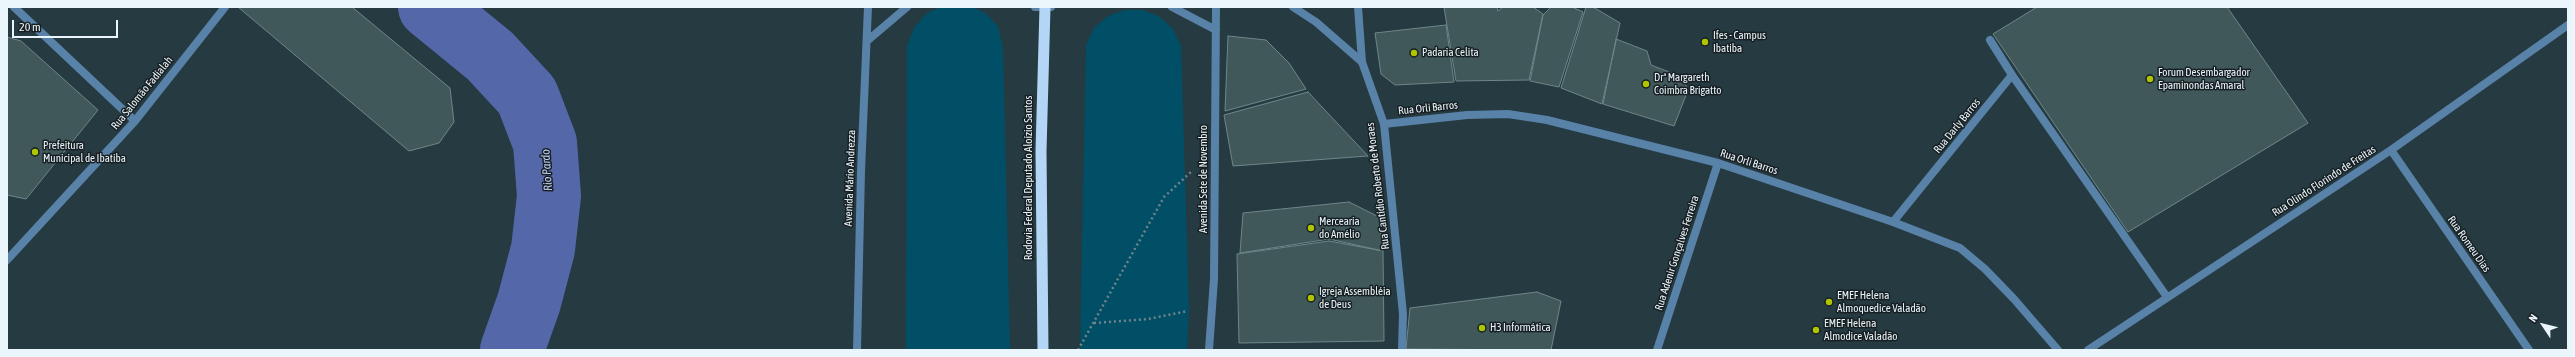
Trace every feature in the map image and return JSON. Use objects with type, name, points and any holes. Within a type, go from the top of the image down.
[{"type":"highway","name":"Rodovia Federal Deputado Aloízio Santos","points":[[1043,350],[1041,151],[1044,7]]},
{"type":"street","points":[[14,7],[135,121]]},
{"type":"street","name":"Rua Salomão Fadialah","points":[[7,260],[135,121],[225,7]]},
{"type":"street","name":"Avenida Mário Andrezza","points":[[858,350],[861,171],[868,7]]},
{"type":"street","points":[[867,41],[907,7]]},
{"type":"street","name":"Avenida Sete de Novembro","points":[[1209,350],[1214,279],[1216,7]]},
{"type":"street","name":"Rua Cantídio Roberto de Moraes","points":[[1293,7],[1316,22],[1362,62],[1384,124],[1403,314],[1402,350]]},
{"type":"street","points":[[1358,7],[1362,62]]},
{"type":"street","points":[[1176,8],[1216,30]]},
{"type":"street","name":"Rua Olindo Florindo de Freitas","points":[[2088,350],[2166,297],[2391,150],[2568,25]]},
{"type":"street","points":[[1990,40],[2012,75],[2166,297]]},
{"type":"street","name":"Rua Darly Barros","points":[[1893,222],[2012,75]]},
{"type":"street","name":"Rua Orli Barros","points":[[1384,124],[1467,115],[1508,114],[1554,121],[1718,164],[1893,222],[1960,248],[2009,294],[2058,350]]},
{"type":"street","name":"Rua Romeu Dias","points":[[2391,150],[2529,350]]},
{"type":"street","name":"Rua Adenir Gonçalves Ferreira","points":[[1657,350],[1718,164]]},
{"type":"path","points":[[1078,350],[1164,197],[1192,170]]},
{"type":"path","points":[[1094,323],[1148,319],[1189,310]]},
{"type":"shaded area","points":[[941,7],[973,7],[985,13],[998,26],[1003,48],[1010,350],[906,350],[907,46],[914,28],[927,13]]},
{"type":"shaded area","points":[[1125,10],[1143,10],[1160,17],[1173,29],[1181,46],[1189,310],[1187,350],[1080,350],[1086,45],[1094,28],[1108,16]]},
{"type":"building","points":[[238,7],[352,7],[450,88],[454,122],[439,143],[409,151]]},
{"type":"building","points":[[1444,7],[1497,7],[1498,11],[1503,7],[1533,7],[1543,14],[1529,80],[1456,81]]},
{"type":"building","points":[[1551,7],[1572,7],[1583,12],[1559,87],[1530,81],[1543,15]]},
{"type":"building","points":[[1586,7],[1593,7],[1620,23],[1602,104],[1561,88]]},
{"type":"building","name":"Forum Desembargador Epaminondas Amaral","points":[[2037,7],[2227,7],[2308,123],[2128,232],[1993,34]]},
{"type":"building","name":"Padaria Celita","points":[[1446,25],[1454,82],[1395,85],[1381,74],[1375,33]]},
{"type":"building","points":[[1228,36],[1266,40],[1289,63],[1306,89],[1225,111]]},
{"type":"building","name":"Prefeitura Municipal de Ibatiba","points":[[7,37],[21,41],[98,110],[26,199],[7,195]]},
{"type":"building","name":"Drª Margareth Coimbra Brigatto","points":[[1616,39],[1647,51],[1651,65],[1682,77],[1688,90],[1674,126],[1603,104]]},
{"type":"building","points":[[1308,92],[1368,156],[1233,166],[1224,115]]},
{"type":"building","name":"Mercearia do Amélio","points":[[1349,202],[1379,217],[1383,251],[1329,239],[1240,253],[1243,213]]},
{"type":"building","name":"Igreja Assembléia de Deus","points":[[1329,241],[1383,251],[1384,341],[1239,343],[1237,254]]},
{"type":"building","name":"H3 Informática","points":[[1537,292],[1561,301],[1551,350],[1406,349],[1410,308]]},
{"type":"waterway","name":"Rio Pardo","points":[[430,7],[490,56],[527,96],[545,143],[549,196],[543,249],[529,302],[512,350]]},
{"type":"place","name":"Ifes - Campus Ibatiba","points":[[1705,42]]},
{"type":"place","name":"Padaria Celita","points":[[1414,53]]},
{"type":"place","name":"Forum Desembargador Epaminondas Amaral","points":[[2150,79]]},
{"type":"place","name":"Drª Margareth Coimbra Brigatto","points":[[1646,84]]},
{"type":"place","name":"Prefeitura Municipal de Ibatiba","points":[[35,152]]},
{"type":"place","name":"Mercearia do Amélio","points":[[1311,228]]},
{"type":"place","name":"Igreja Assembléia de Deus","points":[[1311,298]]},
{"type":"place","name":"EMEF Helena Almoquedice Valadão","points":[[1829,302]]},
{"type":"place","name":"H3 Informática","points":[[1482,328]]},
{"type":"place","name":"EMEF Helena Almodice Valadão","points":[[1816,330]]}]
